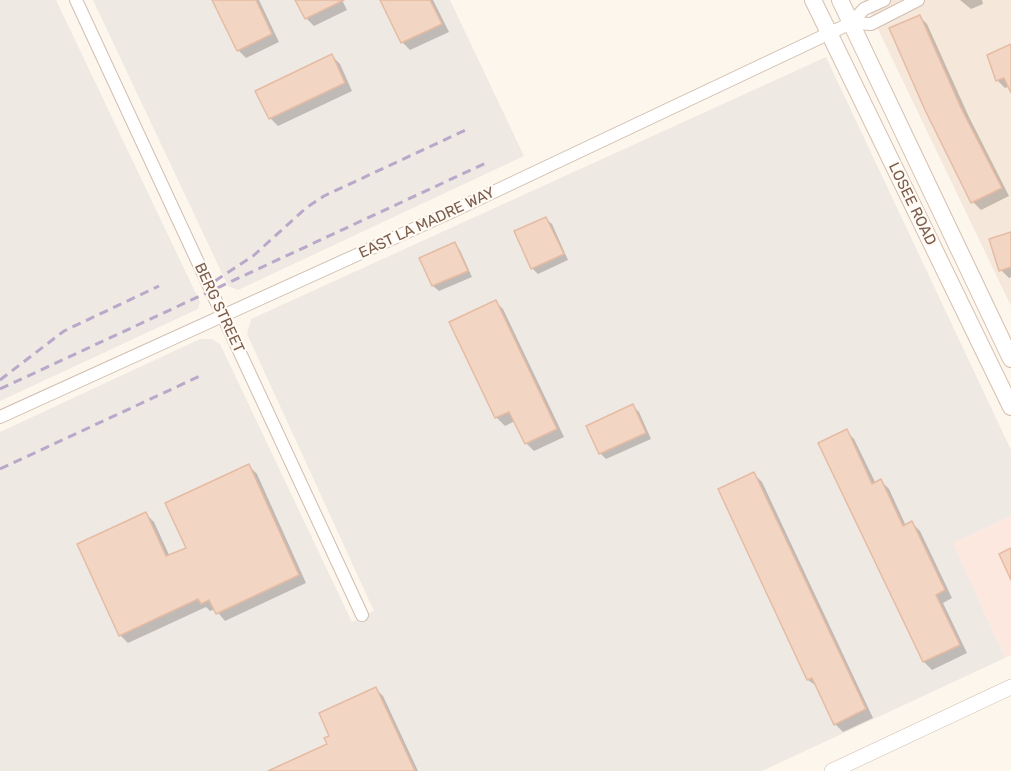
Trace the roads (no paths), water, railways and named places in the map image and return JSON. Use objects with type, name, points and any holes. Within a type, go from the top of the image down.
[{"type":"main road","name":"LOSEE ROAD","points":[[813,0],[1011,407]]},
{"type":"main road","name":"LOSEE ROAD","points":[[840,0],[1011,359]]},
{"type":"street","name":"BERG STREET","points":[[76,0],[362,615]]},
{"type":"street","name":"EAST LA MADRE WAY","points":[[0,417],[449,213],[851,23],[864,9],[884,0]]},
{"type":"street","name":"EAST LA MADRE WAY","points":[[851,23],[871,24],[918,0]]},
{"type":"street","points":[[832,771],[1011,687]]},
{"type":"railway","points":[[215,281],[253,256],[306,208],[324,196],[470,128]]},
{"type":"railway","points":[[0,389],[488,162]]},
{"type":"railway","points":[[0,380],[64,331],[159,286]]},
{"type":"railway","points":[[0,469],[200,376]]}]
